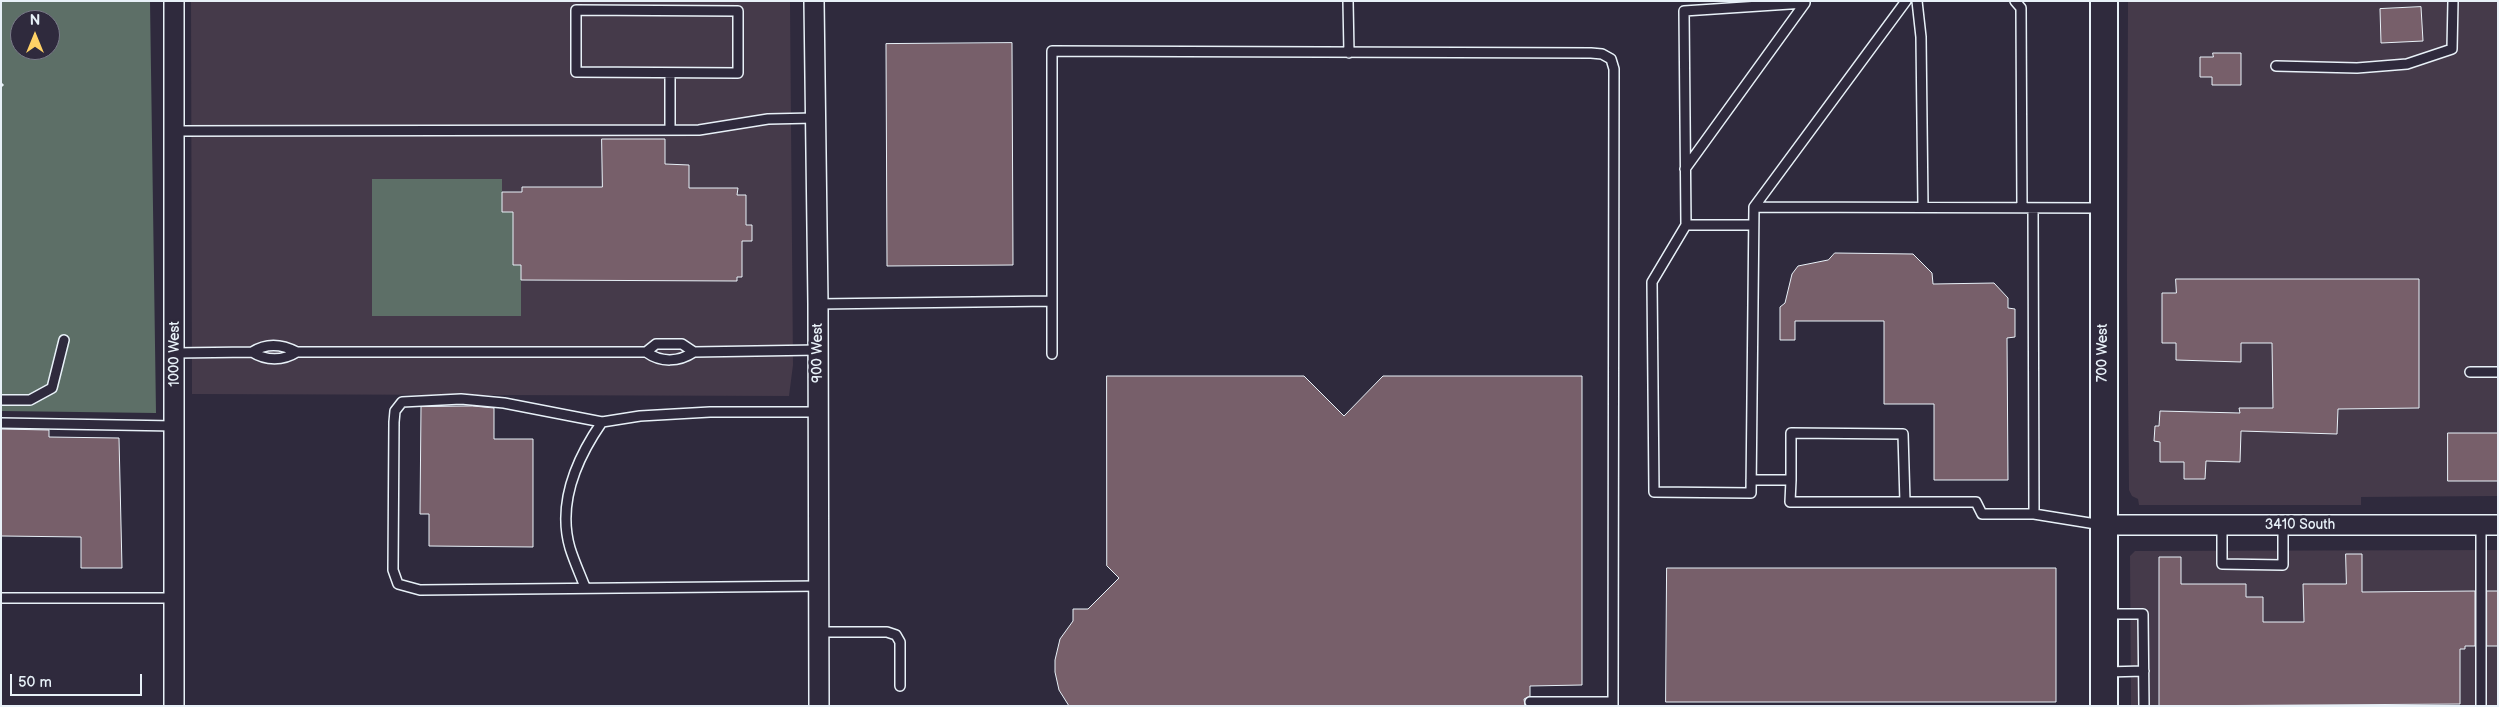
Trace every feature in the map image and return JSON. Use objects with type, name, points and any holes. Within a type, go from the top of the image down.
[{"type":"street","name":"1000 West","points":[[174,1],[176,598],[174,706]]},
{"type":"street","name":"900 West","points":[[814,1],[814,118],[818,304],[819,706]]},
{"type":"street","name":"700 West","points":[[2104,1],[2104,706]]},
{"type":"street","name":"3410 South","points":[[2103,525],[2489,524]]},
{"type":"lane","points":[[1348,1],[1349,53]]},
{"type":"lane","points":[[1685,169],[1805,3],[1684,11],[1685,169],[1686,224],[1652,282],[1654,492],[1751,493],[1754,207],[1906,1]]},
{"type":"lane","points":[[1917,1],[1921,37],[1923,208]]},
{"type":"lane","points":[[2015,1],[2021,8],[2022,208]]},
{"type":"lane","points":[[2276,66],[2357,68],[2407,64],[2452,49],[2453,1]]},
{"type":"lane","points":[[576,10],[738,12],[738,73],[670,73],[576,72],[576,10]]},
{"type":"lane","points":[[1052,354],[1052,51],[1591,53],[1602,54],[1611,59],[1614,70],[1613,704],[1530,702]]},
{"type":"lane","points":[[670,73],[670,130]]},
{"type":"lane","points":[[174,131],[699,130],[768,119],[814,118]]},
{"type":"lane","points":[[1754,207],[2104,208]]},
{"type":"lane","points":[[2033,208],[2034,514]]},
{"type":"lane","points":[[1686,224],[1753,224]]},
{"type":"lane","points":[[818,304],[1052,301]]},
{"type":"lane","points":[[1,400],[30,400],[52,388],[64,340]]},
{"type":"lane","points":[[646,352],[656,344],[682,344],[694,352]]},
{"type":"lane","points":[[175,352],[252,352],[262,346],[287,346],[297,352],[646,352],[656,359],[683,359],[694,352],[818,350]]},
{"type":"lane","points":[[2470,372],[2498,372]]},
{"type":"lane","points":[[818,412],[739,412],[640,416],[602,422],[504,403],[461,399],[402,402],[395,410],[394,416],[393,570],[398,584],[420,590],[819,586]]},
{"type":"lane","points":[[585,587],[569,547],[566,518],[568,497],[581,459],[590,440],[602,422]]},
{"type":"lane","points":[[1,423],[175,426]]},
{"type":"lane","points":[[1905,502],[1904,434],[1791,433],[1790,502],[1905,502],[1976,502],[1982,514],[2034,514],[2103,525]]},
{"type":"lane","points":[[1751,480],[1791,480]]},
{"type":"lane","points":[[2481,706],[2489,524]]},
{"type":"lane","points":[[2222,525],[2222,564],[2283,565],[2283,525]]},
{"type":"lane","points":[[1,598],[176,598]]},
{"type":"lane","points":[[2103,614],[2143,614],[2144,706]]},
{"type":"lane","points":[[819,632],[887,632],[896,635],[900,642],[900,686]]},
{"type":"lane","points":[[2104,672],[2144,671]]},
{"type":"shaded area","points":[[191,1],[790,1],[793,365],[789,396],[192,394]]},
{"type":"shaded area","points":[[2128,1],[2498,1],[2498,496],[2361,497],[2361,505],[2139,505],[2138,499],[2132,496],[2129,490],[2127,278]]},
{"type":"shaded area","points":[[2498,550],[2498,706],[2131,706],[2130,556],[2135,551]]},
{"type":"green space","points":[[1,1],[150,1],[156,413],[1,411]]},
{"type":"green space","points":[[372,179],[502,179],[502,211],[513,212],[513,265],[521,265],[521,316],[372,316]]},
{"type":"building","points":[[2421,7],[2423,41],[2381,43],[2380,9]]},
{"type":"building","points":[[1012,43],[1013,265],[887,266],[886,44]]},
{"type":"building","points":[[2213,53],[2241,53],[2241,85],[2212,85],[2212,77],[2200,77],[2200,57],[2213,57]]},
{"type":"building","points":[[602,139],[665,139],[665,164],[689,165],[689,188],[738,188],[737,195],[746,195],[746,225],[752,225],[752,241],[742,241],[742,277],[737,277],[737,281],[521,280],[521,265],[513,265],[513,212],[502,212],[502,192],[522,192],[522,187],[602,187]]},
{"type":"building","points":[[1835,253],[1913,254],[1932,273],[1933,284],[1994,283],[2008,298],[2008,308],[2015,309],[2015,337],[2007,338],[2008,480],[1934,480],[1934,404],[1884,404],[1884,321],[1795,321],[1795,340],[1780,340],[1780,307],[1785,303],[1792,274],[1798,266],[1828,260]]},
{"type":"building","points":[[2176,279],[2419,279],[2419,408],[2338,409],[2337,434],[2241,431],[2240,462],[2206,461],[2205,479],[2184,479],[2184,462],[2160,462],[2160,442],[2154,441],[2155,426],[2159,426],[2160,411],[2240,413],[2239,408],[2273,408],[2272,343],[2241,343],[2241,362],[2176,360],[2176,343],[2162,343],[2162,293],[2176,293]]},
{"type":"building","points":[[1107,376],[1304,376],[1344,416],[1383,376],[1582,376],[1582,685],[1530,686],[1530,696],[1524,699],[1525,706],[1069,706],[1059,690],[1055,672],[1055,660],[1060,639],[1073,621],[1073,609],[1088,609],[1119,578],[1107,566]]},
{"type":"building","points":[[473,406],[494,408],[494,439],[533,439],[533,547],[429,546],[429,514],[420,514],[421,407]]},
{"type":"building","points":[[1,429],[49,430],[49,437],[119,438],[122,568],[81,568],[81,537],[1,536]]},
{"type":"building","points":[[2448,433],[2498,433],[2498,481],[2448,481]]},
{"type":"building","points":[[2346,554],[2362,554],[2362,592],[2475,591],[2475,646],[2465,646],[2465,649],[2460,649],[2460,704],[2159,706],[2159,557],[2181,557],[2181,584],[2246,584],[2246,597],[2263,597],[2263,622],[2304,622],[2303,584],[2346,584]]},
{"type":"building","points":[[1667,568],[2056,568],[2056,702],[1666,702]]},
{"type":"building","points":[[2487,591],[2498,591],[2498,646],[2487,646]]}]
